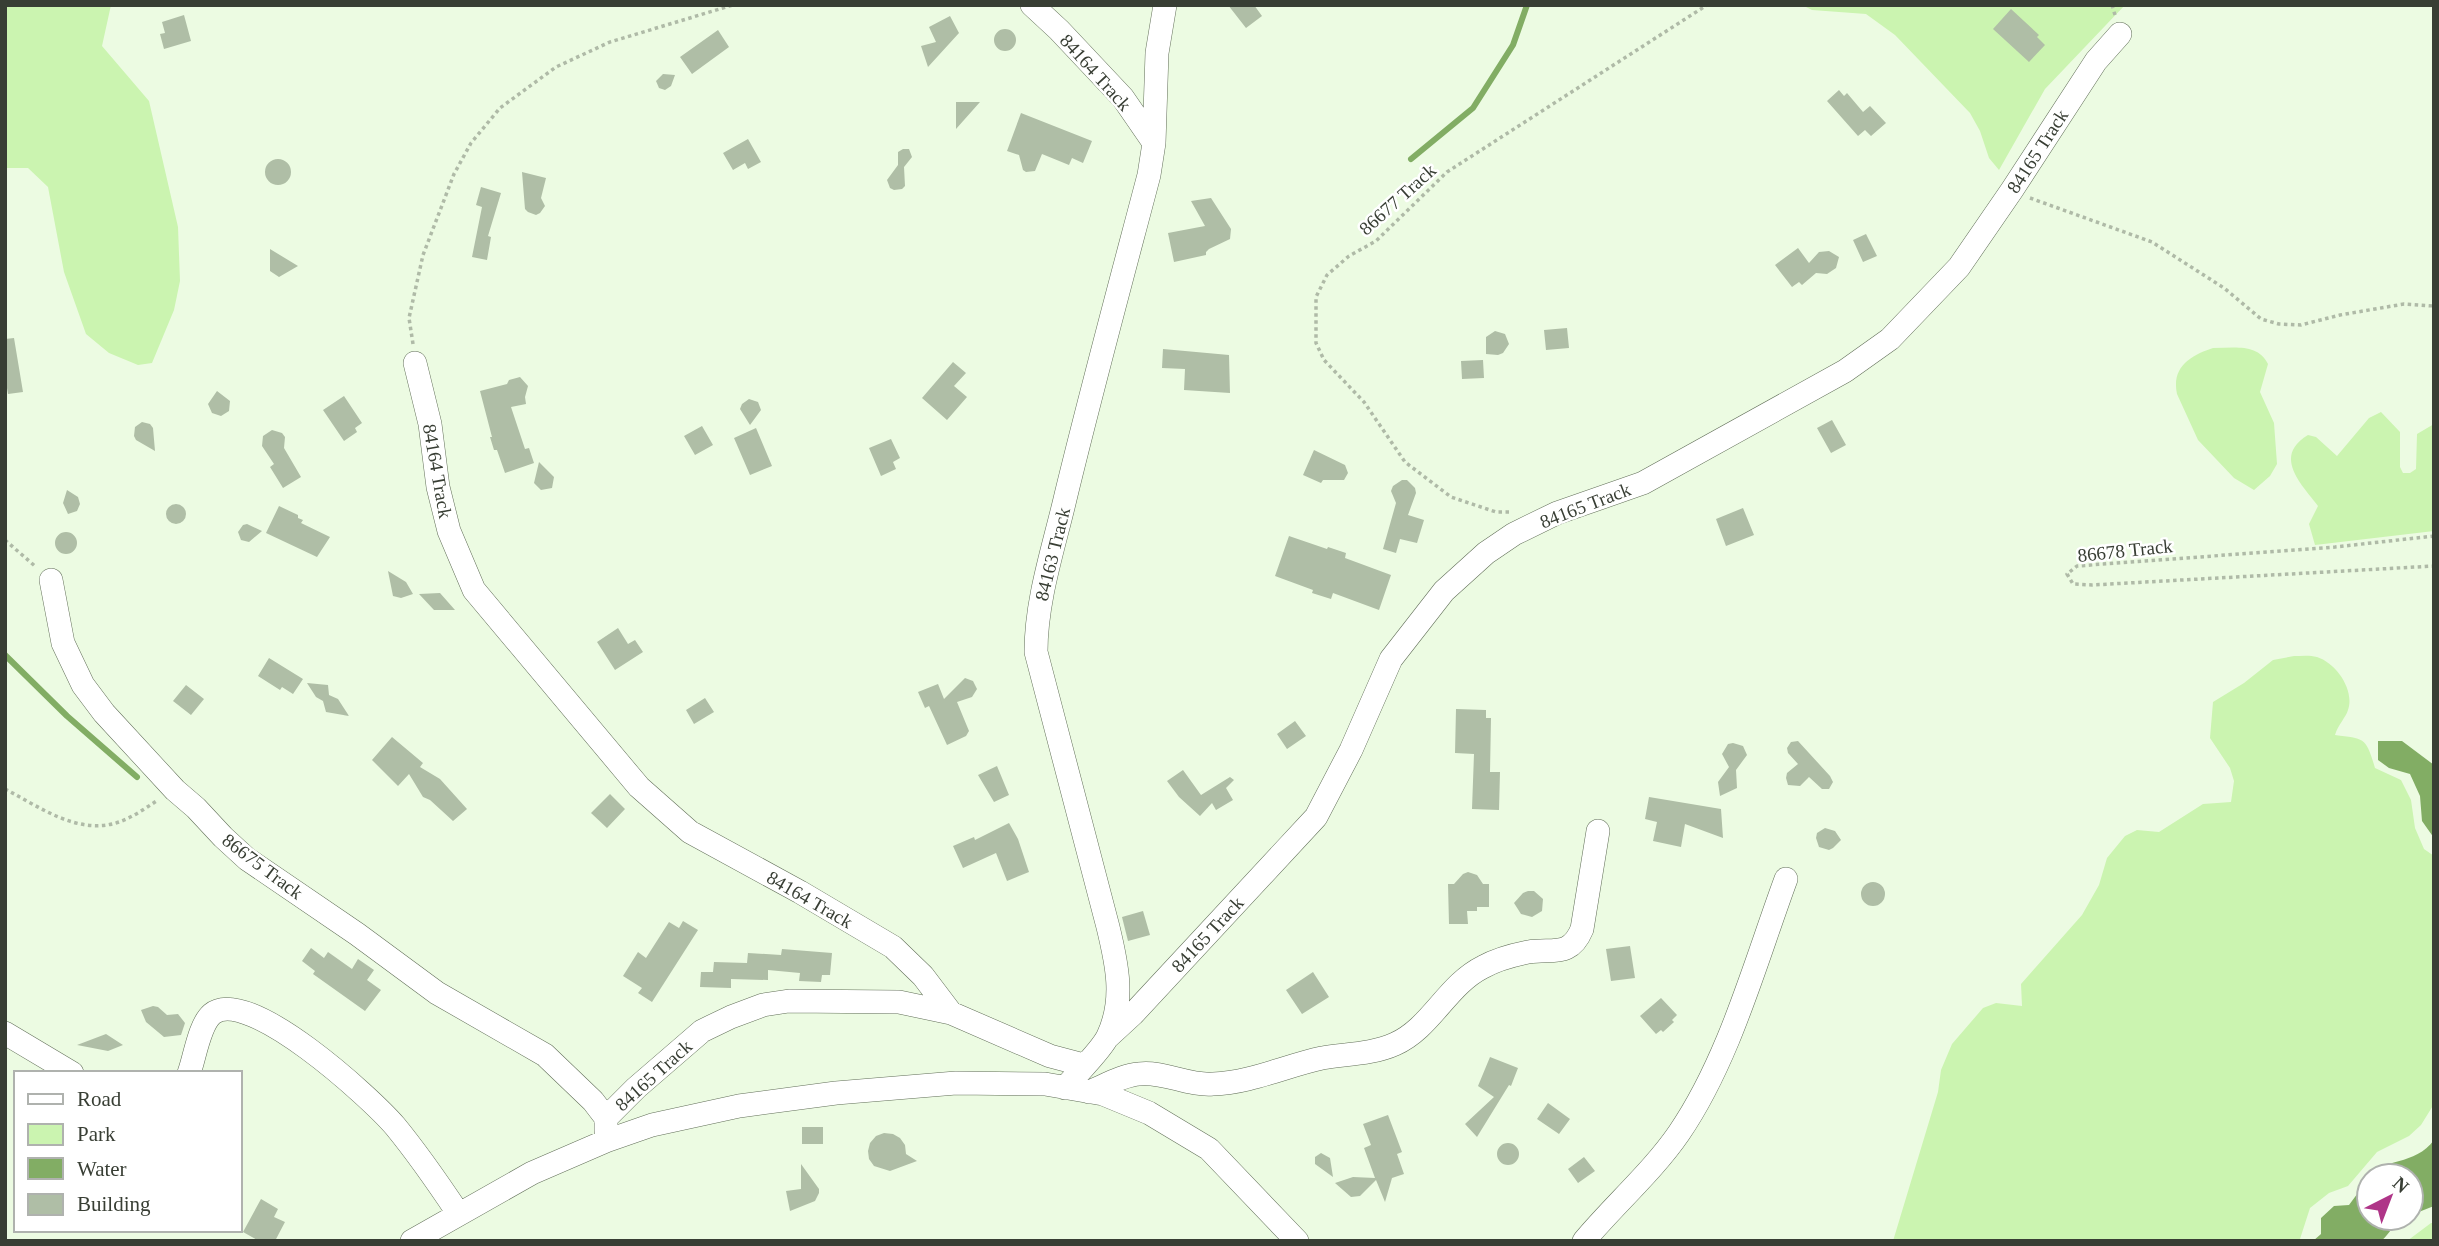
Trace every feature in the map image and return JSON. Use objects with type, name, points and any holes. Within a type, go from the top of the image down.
[{"type":"street","name":"84164 Track","points":[[1032,5],[1123,98],[1154,143]]},
{"type":"street","name":"84163 Track","points":[[1065,1087],[1108,1037],[1119,991],[1117,966],[1036,652],[1036,631],[1039,607],[1073,469],[1149,174],[1154,143],[1157,53],[1165,5]]},
{"type":"street","name":"84165 Track","points":[[1108,1037],[1165,980],[1316,817],[1351,750],[1391,659],[1444,591],[1486,553],[1514,534],[1557,513],[1643,484],[1845,371],[1890,340],[1959,267],[2096,61],[2120,34]]},
{"type":"street","name":"84164 Track","points":[[415,363],[430,424],[443,509],[449,531],[474,590],[639,787],[662,809],[690,832],[800,891],[893,947],[923,976],[951,1013]]},
{"type":"street","name":"86675 Track","points":[[51,580],[63,643],[74,671],[104,713],[175,790],[247,859],[438,993],[545,1055],[593,1101],[606,1118]]},
{"type":"street","points":[[1089,1092],[1137,1074],[1154,1074],[1212,1085],[1396,1043],[1423,1023],[1459,983],[1482,967],[1532,952],[1562,951],[1577,940],[1582,929],[1598,831]]},
{"type":"street","points":[[1584,1241],[1663,1154],[1700,1101],[1721,1057],[1786,879]]},
{"type":"street","name":"84165 Track","points":[[606,1141],[606,1118],[636,1088],[702,1031],[763,1005],[817,1000],[899,1002],[951,1013],[1050,1056],[1084,1065]]},
{"type":"street","points":[[190,1071],[198,1039],[211,1014],[224,1009],[240,1009],[275,1027],[321,1058],[393,1124],[458,1213]]},
{"type":"street","points":[[5,1033],[69,1071]]},
{"type":"street","points":[[412,1241],[532,1172],[652,1125],[740,1106],[836,1093],[956,1083],[1045,1084],[1065,1087],[1103,1094],[1149,1113],[1209,1149],[1297,1241]]},
{"type":"path","points":[[415,363],[408,318],[423,255],[454,174],[471,143],[500,108],[556,67],[610,42],[733,5]]},
{"type":"path","name":"86677 Track","points":[[1520,512],[1496,512],[1451,497],[1405,463],[1363,402],[1324,359],[1316,343],[1317,297],[1327,275],[1349,256],[1376,241],[1447,172],[1707,5]]},
{"type":"path","points":[[2012,190],[2152,242],[2224,288],[2261,318],[2279,324],[2301,325],[2404,304],[2434,306]]},
{"type":"path","name":"86678 Track","points":[[2434,536],[2334,547],[2077,566],[2067,574],[2073,584],[2092,585],[2434,566]]},
{"type":"path","points":[[5,540],[51,580]]},
{"type":"path","points":[[5,789],[70,823],[101,825],[118,822],[175,790]]},
{"type":"green space","points":[[5,5],[111,5],[102,46],[149,101],[178,227],[180,281],[174,310],[152,363],[138,365],[109,353],[86,334],[64,272],[48,187],[28,168],[5,168]]},
{"type":"green space","points":[[1802,5],[2125,5],[2045,89],[1999,170],[1989,158],[1980,131],[1970,113],[1895,35],[1866,14],[1812,10]]},
{"type":"green space","points":[[2213,348],[2252,350],[2264,357],[2268,364],[2260,392],[2274,423],[2277,464],[2270,476],[2254,490],[2234,478],[2198,440],[2177,394],[2176,384],[2180,369],[2191,358]]},
{"type":"green space","points":[[2381,412],[2400,432],[2400,467],[2403,473],[2416,469],[2417,434],[2434,424],[2434,531],[2315,545],[2309,524],[2318,506],[2293,470],[2292,452],[2308,435],[2316,437],[2337,456],[2369,418]]},
{"type":"green space","points":[[2314,656],[2324,660],[2337,671],[2346,686],[2349,702],[2347,713],[2335,735],[2363,741],[2375,768],[2401,780],[2411,800],[2415,828],[2424,849],[2434,856],[2434,1104],[2421,1125],[2409,1136],[2377,1152],[2368,1162],[2355,1162],[2355,1178],[2348,1186],[2329,1193],[2310,1208],[2297,1241],[1893,1241],[1938,1092],[1941,1070],[1952,1044],[1983,1008],[1996,1003],[2022,1006],[2021,984],[2082,915],[2099,885],[2107,858],[2125,836],[2137,830],[2159,832],[2203,804],[2231,802],[2234,781],[2230,768],[2210,738],[2213,702],[2244,683],[2273,660]]},
{"type":"green space","points":[[2434,1223],[2434,1241],[2407,1241],[2419,1232],[2425,1232],[2425,1228]]},
{"type":"water","points":[[2378,741],[2402,741],[2434,765],[2434,838],[2422,821],[2420,796],[2410,774],[2389,768],[2378,760]]},
{"type":"water","points":[[2434,1140],[2434,1206],[2425,1210],[2425,1162],[2396,1162],[2418,1154]]},
{"type":"water","points":[[2355,1197],[2355,1232],[2389,1232],[2381,1241],[2313,1241],[2321,1234],[2321,1218],[2334,1206],[2349,1205]]},
{"type":"building","points":[[1228,5],[1254,5],[1262,16],[1246,28]]},
{"type":"building","points":[[2011,9],[2039,35],[2037,37],[2045,45],[2029,62],[1993,29]]},
{"type":"building","points":[[184,15],[191,41],[164,49],[160,34],[165,33],[162,22]]},
{"type":"building","points":[[950,16],[959,33],[928,67],[921,46],[936,42],[929,27]]},
{"type":"building","points":[[1005,29],[1013,32],[1016,40],[1013,48],[1005,51],[997,48],[994,40],[997,32]]},
{"type":"building","points":[[718,30],[729,47],[692,74],[680,57]]},
{"type":"building","points":[[663,74],[675,75],[671,86],[665,90],[659,88],[656,81]]},
{"type":"building","points":[[1839,90],[1844,96],[1847,93],[1863,112],[1870,106],[1886,123],[1871,136],[1865,130],[1858,136],[1827,101]]},
{"type":"building","points":[[956,102],[980,102],[956,129]]},
{"type":"building","points":[[1021,113],[1092,141],[1083,163],[1072,158],[1069,165],[1042,154],[1035,171],[1023,170],[1019,155],[1007,151]]},
{"type":"building","points":[[748,139],[761,162],[748,169],[745,163],[733,170],[723,153]]},
{"type":"building","points":[[909,149],[912,157],[904,167],[905,186],[894,190],[890,188],[887,180],[898,165],[898,152]]},
{"type":"building","points":[[278,159],[287,163],[291,172],[287,181],[278,185],[269,181],[265,172],[269,163]]},
{"type":"building","points":[[522,172],[546,178],[541,198],[545,206],[536,215],[525,209]]},
{"type":"building","points":[[481,187],[501,193],[488,236],[491,237],[487,260],[472,257],[482,207],[476,205]]},
{"type":"building","points":[[1211,198],[1231,229],[1230,239],[1209,249],[1206,255],[1174,262],[1168,233],[1205,226],[1191,201]]},
{"type":"building","points":[[1866,234],[1877,256],[1863,262],[1853,240]]},
{"type":"building","points":[[1798,248],[1809,263],[1819,252],[1829,251],[1839,257],[1836,268],[1827,274],[1816,273],[1802,285],[1799,282],[1792,287],[1775,265]]},
{"type":"building","points":[[270,249],[298,266],[279,277],[270,271]]},
{"type":"building","points":[[1567,328],[1569,348],[1546,350],[1544,330]]},
{"type":"building","points":[[1495,331],[1505,334],[1509,344],[1503,353],[1486,354],[1486,337]]},
{"type":"building","points":[[14,338],[23,392],[8,394],[5,339]]},
{"type":"building","points":[[1163,349],[1229,355],[1230,393],[1184,390],[1185,369],[1162,368]]},
{"type":"building","points":[[1483,360],[1484,378],[1462,379],[1461,361]]},
{"type":"building","points":[[953,362],[966,373],[954,386],[967,397],[947,420],[922,398]]},
{"type":"building","points":[[520,377],[528,386],[526,404],[511,407],[525,449],[529,448],[534,463],[505,473],[490,437],[480,391],[507,384],[509,380]]},
{"type":"building","points":[[217,391],[230,401],[229,411],[221,416],[212,413],[208,404]]},
{"type":"building","points":[[344,396],[362,423],[355,428],[357,432],[344,441],[323,410]]},
{"type":"building","points":[[749,399],[758,402],[761,410],[750,425],[740,409]]},
{"type":"building","points":[[1832,420],[1846,445],[1831,453],[1817,428]]},
{"type":"building","points":[[142,422],[153,428],[155,451],[134,436],[135,427]]},
{"type":"building","points":[[702,426],[713,445],[695,455],[684,436]]},
{"type":"building","points":[[756,428],[772,466],[750,475],[734,438]]},
{"type":"building","points":[[272,430],[285,437],[284,448],[301,477],[283,488],[270,467],[274,464],[262,446],[263,436]]},
{"type":"building","points":[[891,439],[900,458],[893,462],[896,469],[881,476],[869,448]]},
{"type":"building","points":[[1314,450],[1345,465],[1348,473],[1344,480],[1323,480],[1321,483],[1303,475]]},
{"type":"building","points":[[539,462],[554,477],[552,488],[541,490],[534,483]]},
{"type":"building","points":[[1407,480],[1416,493],[1408,515],[1424,520],[1417,543],[1400,539],[1396,553],[1383,549],[1396,503],[1391,491],[1393,486]]},
{"type":"building","points":[[67,490],[78,497],[80,504],[77,511],[68,514],[63,503]]},
{"type":"building","points":[[176,504],[183,507],[186,514],[183,521],[176,524],[169,521],[166,514],[169,507]]},
{"type":"building","points":[[279,506],[298,515],[298,518],[303,520],[301,523],[330,537],[317,557],[266,533]]},
{"type":"building","points":[[1743,508],[1754,535],[1726,546],[1716,519]]},
{"type":"building","points":[[247,524],[262,531],[249,542],[241,540],[238,532]]},
{"type":"building","points":[[66,532],[74,535],[77,543],[74,551],[66,554],[58,551],[55,543],[58,535]]},
{"type":"building","points":[[1289,536],[1346,553],[1345,558],[1391,575],[1379,610],[1333,593],[1331,599],[1312,593],[1313,590],[1275,576]]},
{"type":"building","points":[[388,571],[406,582],[413,594],[401,598],[393,596]]},
{"type":"building","points":[[440,593],[455,610],[434,610],[419,594]]},
{"type":"building","points":[[618,628],[628,644],[635,640],[643,652],[615,670],[597,642]]},
{"type":"building","points":[[269,658],[303,679],[293,694],[282,687],[280,690],[258,676]]},
{"type":"building","points":[[965,678],[973,681],[977,689],[972,697],[957,702],[969,731],[966,736],[947,745],[929,706],[925,708],[918,692],[938,684],[944,699]]},
{"type":"building","points":[[307,683],[328,685],[329,695],[338,699],[349,716],[326,712],[323,701],[316,697]]},
{"type":"building","points":[[186,685],[204,699],[191,715],[173,701]]},
{"type":"building","points":[[705,698],[714,712],[694,724],[686,710]]},
{"type":"building","points":[[1456,709],[1486,710],[1486,718],[1491,718],[1490,772],[1500,772],[1499,810],[1472,809],[1474,754],[1455,753]]},
{"type":"building","points":[[1295,721],[1306,736],[1287,749],[1277,734]]},
{"type":"building","points":[[392,737],[423,763],[420,767],[440,779],[467,809],[453,821],[423,797],[409,774],[398,786],[372,760]]},
{"type":"building","points":[[1798,741],[1830,776],[1833,782],[1829,789],[1822,789],[1809,777],[1800,786],[1788,785],[1787,773],[1798,764],[1787,748],[1791,742]]},
{"type":"building","points":[[1728,744],[1743,746],[1747,755],[1736,770],[1737,788],[1720,796],[1718,782],[1729,767],[1722,754]]},
{"type":"building","points":[[997,766],[1009,795],[994,802],[978,775]]},
{"type":"building","points":[[1183,770],[1201,795],[1230,777],[1234,780],[1226,788],[1233,800],[1216,810],[1212,803],[1200,816],[1179,797],[1167,781]]},
{"type":"building","points":[[610,794],[625,809],[607,828],[591,813]]},
{"type":"building","points":[[1649,797],[1721,809],[1723,838],[1685,824],[1681,847],[1653,841],[1657,822],[1645,819]]},
{"type":"building","points":[[1009,823],[1018,839],[1029,872],[1007,881],[996,853],[963,868],[953,846],[974,837],[975,840]]},
{"type":"building","points":[[1825,828],[1835,831],[1841,840],[1829,850],[1819,847],[1816,838],[1817,833]]},
{"type":"building","points":[[1468,872],[1477,875],[1483,884],[1489,884],[1489,907],[1477,907],[1477,911],[1467,911],[1468,924],[1449,924],[1448,884],[1454,884]]},
{"type":"building","points":[[1873,882],[1884,889],[1885,894],[1878,905],[1873,906],[1862,899],[1861,894],[1868,883]]},
{"type":"building","points":[[1528,891],[1534,891],[1543,899],[1542,911],[1532,917],[1521,914],[1514,903]]},
{"type":"building","points":[[1143,911],[1150,935],[1128,941],[1122,917]]},
{"type":"building","points":[[683,921],[698,930],[652,1002],[638,993],[642,988],[623,976],[638,952],[646,958],[669,922],[679,928]]},
{"type":"building","points":[[1630,946],[1635,978],[1611,981],[1606,949]]},
{"type":"building","points":[[311,948],[324,958],[328,952],[352,969],[358,959],[374,970],[367,980],[381,990],[365,1011],[313,974],[315,971],[302,961]]},
{"type":"building","points":[[782,949],[832,953],[830,975],[822,975],[821,982],[799,981],[800,973],[768,970],[768,980],[731,979],[731,988],[700,987],[701,972],[713,972],[714,962],[747,963],[748,953],[781,955]]},
{"type":"building","points":[[1313,972],[1329,997],[1302,1014],[1286,990]]},
{"type":"building","points":[[1661,998],[1677,1015],[1672,1020],[1674,1022],[1663,1032],[1661,1030],[1656,1034],[1640,1016]]},
{"type":"building","points":[[153,1006],[167,1015],[178,1014],[185,1023],[181,1035],[164,1037],[146,1022],[141,1010]]},
{"type":"building","points":[[106,1034],[123,1045],[108,1051],[77,1045]]},
{"type":"building","points":[[1490,1057],[1518,1068],[1511,1086],[1509,1085],[1477,1137],[1465,1124],[1494,1097],[1478,1086]]},
{"type":"building","points":[[1548,1103],[1570,1119],[1559,1134],[1537,1119]]},
{"type":"building","points":[[1388,1115],[1402,1152],[1397,1154],[1404,1174],[1392,1178],[1385,1202],[1376,1180],[1360,1196],[1351,1197],[1335,1183],[1353,1177],[1375,1178],[1364,1148],[1371,1145],[1363,1124]]},
{"type":"building","points":[[802,1127],[823,1127],[823,1144],[802,1144]]},
{"type":"building","points":[[884,1133],[900,1138],[905,1145],[906,1154],[917,1161],[890,1171],[874,1166],[869,1159],[870,1143],[876,1136]]},
{"type":"building","points":[[1508,1143],[1516,1146],[1519,1154],[1516,1162],[1508,1165],[1500,1162],[1497,1154],[1500,1146]]},
{"type":"building","points":[[1321,1153],[1330,1158],[1333,1177],[1315,1164],[1315,1157]]},
{"type":"building","points":[[1584,1157],[1595,1171],[1578,1183],[1568,1169]]},
{"type":"building","points":[[801,1164],[819,1189],[819,1193],[815,1201],[790,1211],[786,1191],[801,1189]]},
{"type":"building","points":[[261,1199],[278,1209],[274,1217],[285,1222],[275,1241],[259,1241],[243,1232]]},
{"type":"waterway","points":[[1411,159],[1473,108],[1513,45],[1527,5]]},
{"type":"waterway","points":[[5,655],[67,716],[137,777]]}]
